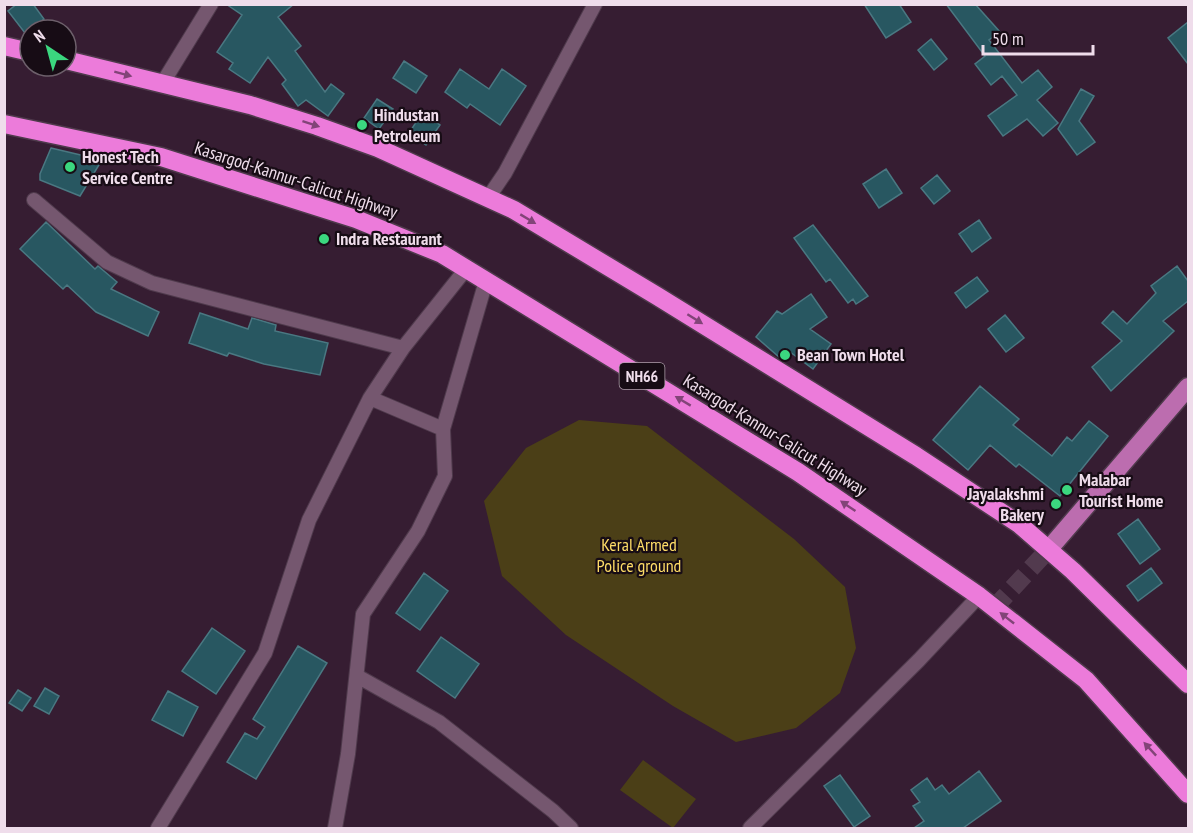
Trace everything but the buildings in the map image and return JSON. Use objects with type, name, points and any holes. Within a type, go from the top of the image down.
[{"type":"highway","points":[[78,63],[250,105],[317,126],[378,148],[488,198],[657,296],[906,450],[1019,524],[1049,549],[1188,684]]},
{"type":"highway","name":"Kasargod-Kannur-Calicut Highway","points":[[4,124],[161,157],[356,219],[442,254],[798,472],[979,596],[1086,680],[1188,794]]},
{"type":"main road","points":[[1049,549],[1188,387]]},
{"type":"street","points":[[162,84],[211,4]]},
{"type":"street","points":[[488,198],[505,172],[595,4]]},
{"type":"street","points":[[34,200],[107,262],[152,283],[403,348]]},
{"type":"street","points":[[158,828],[265,653],[309,520],[370,398],[403,348],[466,268]]},
{"type":"street","points":[[335,828],[348,754],[363,614],[418,531],[445,476],[443,429],[486,281]]},
{"type":"street","points":[[370,398],[443,429]]},
{"type":"street","points":[[750,828],[919,660],[979,596]]},
{"type":"street","points":[[357,676],[439,722],[571,828]]},
{"type":"green space","name":"Keral Armed Police ground","points":[[579,420],[647,426],[794,539],[845,587],[856,648],[840,693],[796,728],[736,742],[673,706],[566,635],[502,576],[484,501],[526,448]]},
{"type":"green space","points":[[643,760],[696,799],[673,828],[620,790]]},
{"type":"tunnel","points":[[994,608],[1049,549]]},
{"type":"place","name":"Hindustan Petroleum","points":[[362,125]]},
{"type":"place","name":"Honest Tech Service Centre","points":[[70,167]]},
{"type":"place","name":"Indra Restaurant","points":[[324,239]]},
{"type":"place","name":"Bean Town Hotel","points":[[785,355]]},
{"type":"place","name":"Malabar Tourist Home","points":[[1067,490]]},
{"type":"place","name":"Jayalakshmi Bakery","points":[[1056,504]]}]
